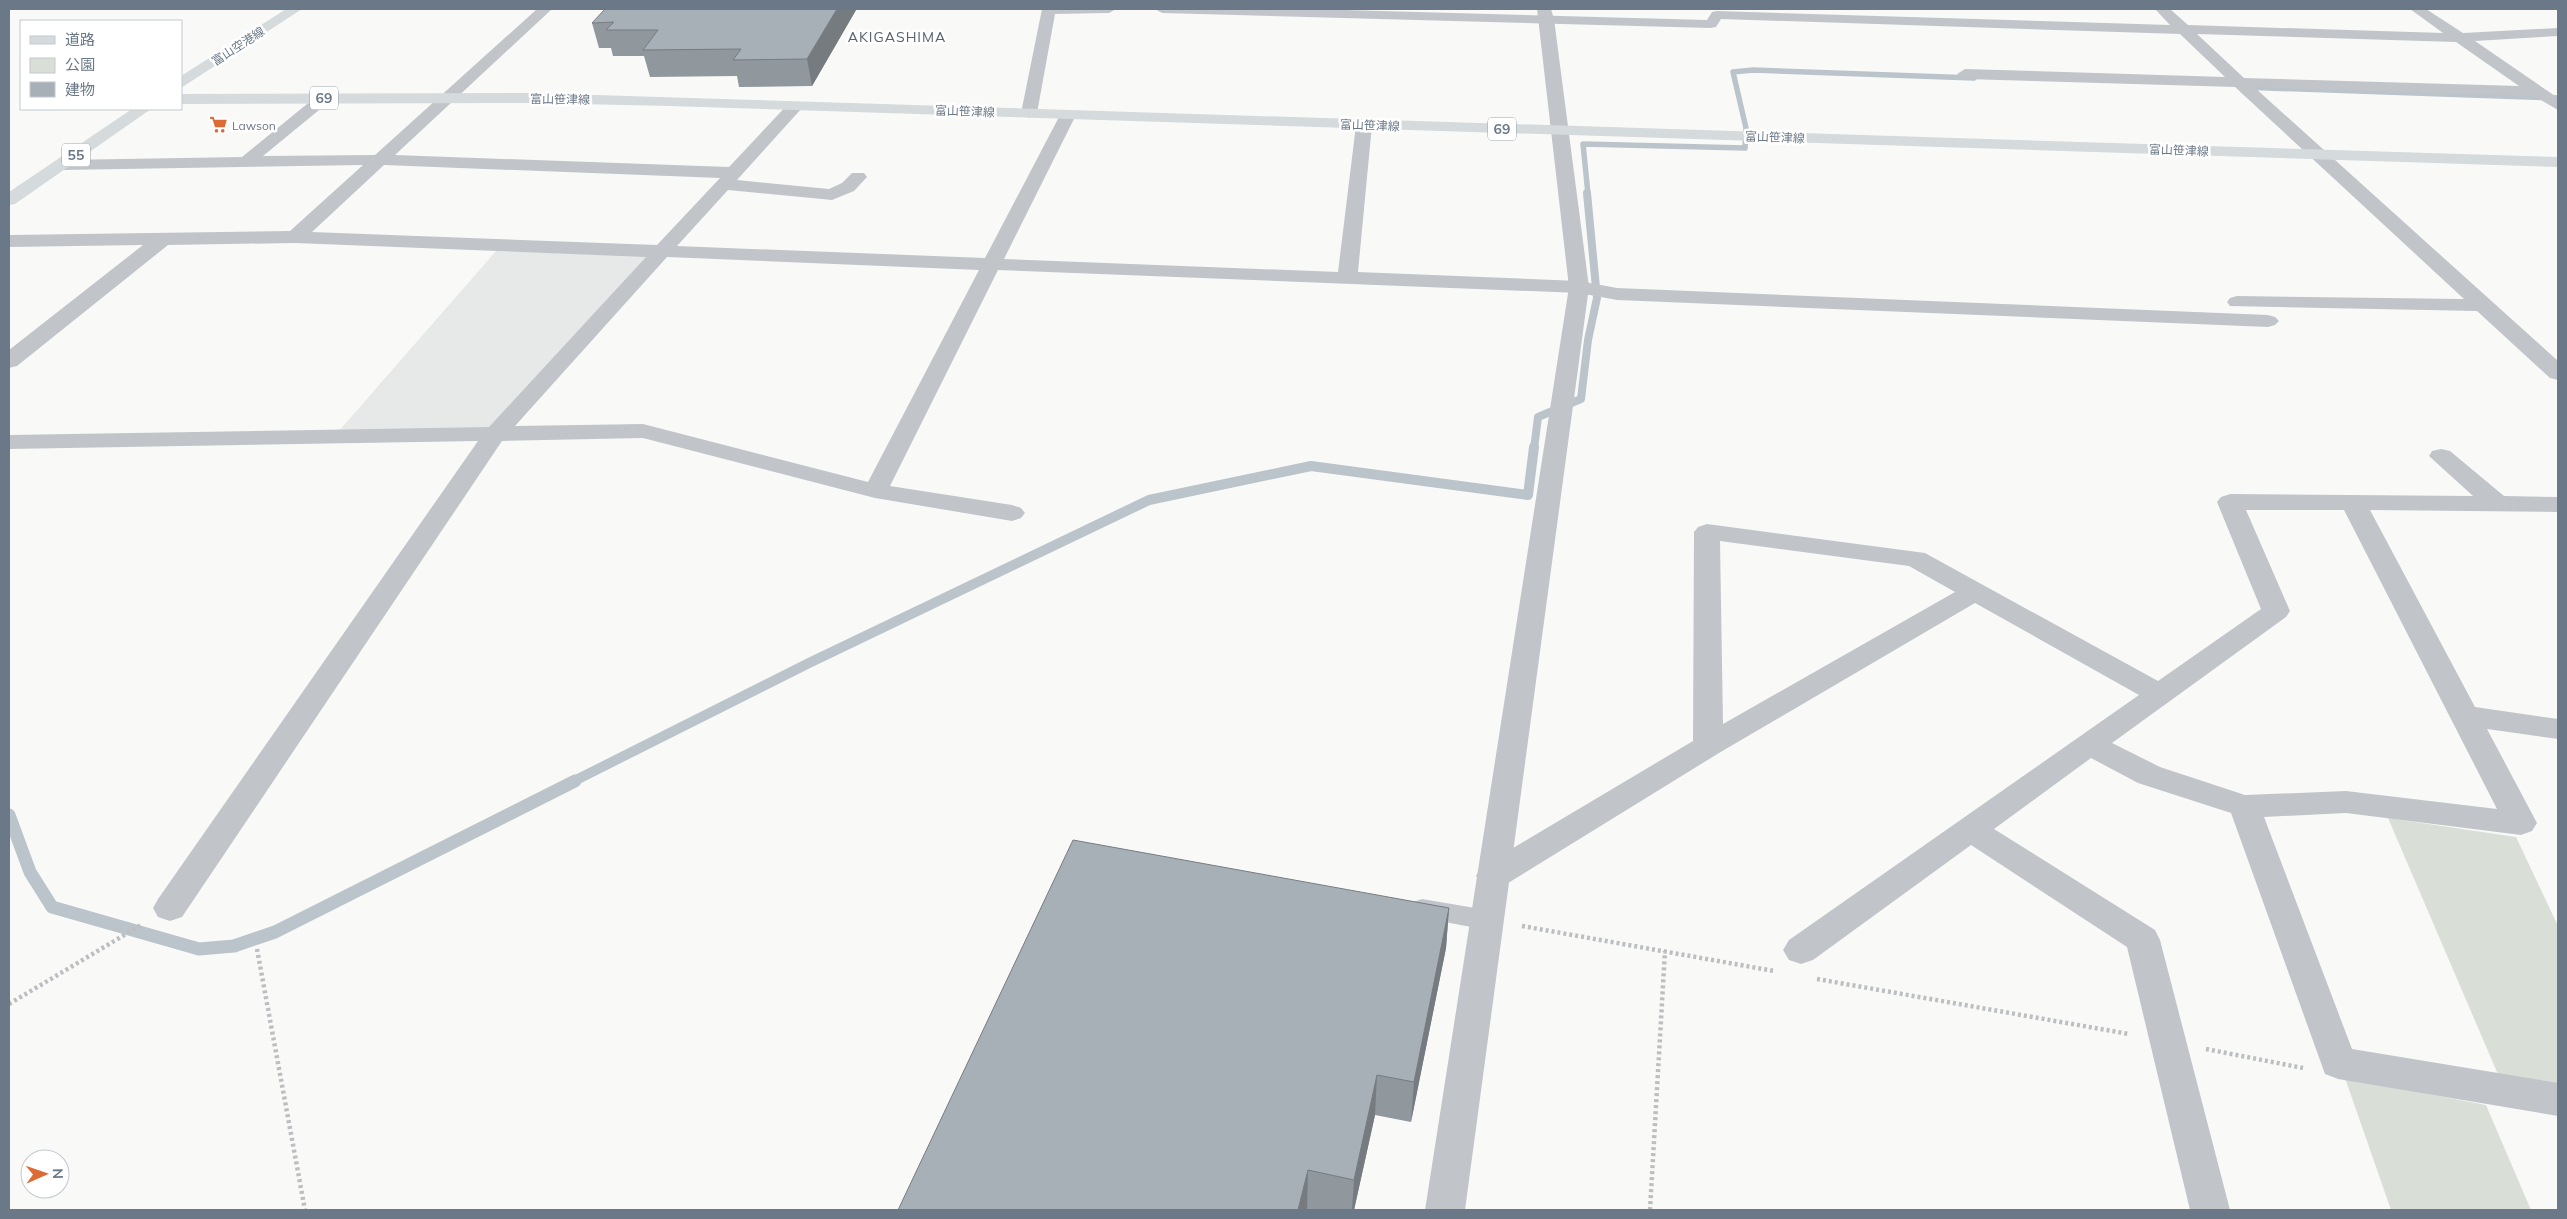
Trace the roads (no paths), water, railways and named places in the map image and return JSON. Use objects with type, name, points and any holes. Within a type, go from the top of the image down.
[{"type":"main road","name":"富山空港線","points":[[182,82],[295,9]]},
{"type":"main road","name":"富山笹津線","points":[[182,99],[445,98],[796,105],[2558,162]]},
{"type":"main road","name":"55","points":[[9,200],[142,110]]},
{"type":"street","points":[[295,237],[445,98],[545,9]]},
{"type":"street","points":[[1029,113],[1049,10],[1109,9]]},
{"type":"street","points":[[1162,9],[1546,14],[1711,24],[1718,15],[1875,14],[1982,23],[2459,38],[2558,32]]},
{"type":"street","points":[[1970,9],[1982,23]]},
{"type":"street","points":[[2062,9],[2078,26]]},
{"type":"street","points":[[2162,9],[2316,155],[2558,373]]},
{"type":"street","points":[[2417,9],[2558,105]]},
{"type":"street","points":[[1445,1210],[1546,503],[1579,287],[1546,14]]},
{"type":"street","points":[[1965,74],[2538,91]]},
{"type":"street","points":[[246,162],[324,98]]},
{"type":"street","points":[[170,908],[494,436],[665,251],[796,105]]},
{"type":"street","points":[[876,491],[1068,115]]},
{"type":"street","points":[[1347,278],[1364,124]]},
{"type":"street","points":[[62,164],[378,160],[730,179],[832,195],[848,188],[858,177]]},
{"type":"street","points":[[9,240],[295,237],[1579,287],[1617,294],[2268,321]]},
{"type":"street","points":[[9,361],[164,238]]},
{"type":"street","points":[[2153,317],[2137,301],[2483,305]]},
{"type":"street","points":[[9,442],[494,436],[643,432],[876,491],[1012,513]]},
{"type":"street","points":[[2441,456],[2498,504]]},
{"type":"street","points":[[1798,966],[1970,829],[2276,611],[2230,502],[2558,504]]},
{"type":"street","points":[[2089,744],[2148,775],[2244,806],[2346,802],[2521,823],[2353,503]]},
{"type":"street","points":[[1708,746],[1708,532],[1916,559],[2160,694]]},
{"type":"street","points":[[1493,876],[1708,746],[1975,592]]},
{"type":"street","points":[[2465,716],[2558,729]]},
{"type":"street","points":[[2244,806],[2338,1062],[2558,1100]]},
{"type":"street","points":[[1970,829],[2143,940],[2210,1210]]},
{"type":"lane","points":[[1399,904],[1487,920]]},
{"type":"waterway","points":[[1588,194],[1583,144],[1745,148],[1746,128],[1733,72],[1753,70],[1974,78]]},
{"type":"waterway","points":[[2241,87],[2558,98]]},
{"type":"waterway","points":[[1534,449],[1538,417],[1581,399],[1588,340],[1597,298],[1587,193]]},
{"type":"waterway","points":[[572,782],[809,663],[1149,500],[1311,466],[1528,495],[1534,447]]},
{"type":"waterway","points":[[9,815],[30,872],[52,907],[199,949],[234,946],[275,932],[575,781]]},
{"type":"place","name":"Lawson","points":[[218,125]]},
{"type":"district","name":"AKIGASHIMA","points":[[897,37]]}]
